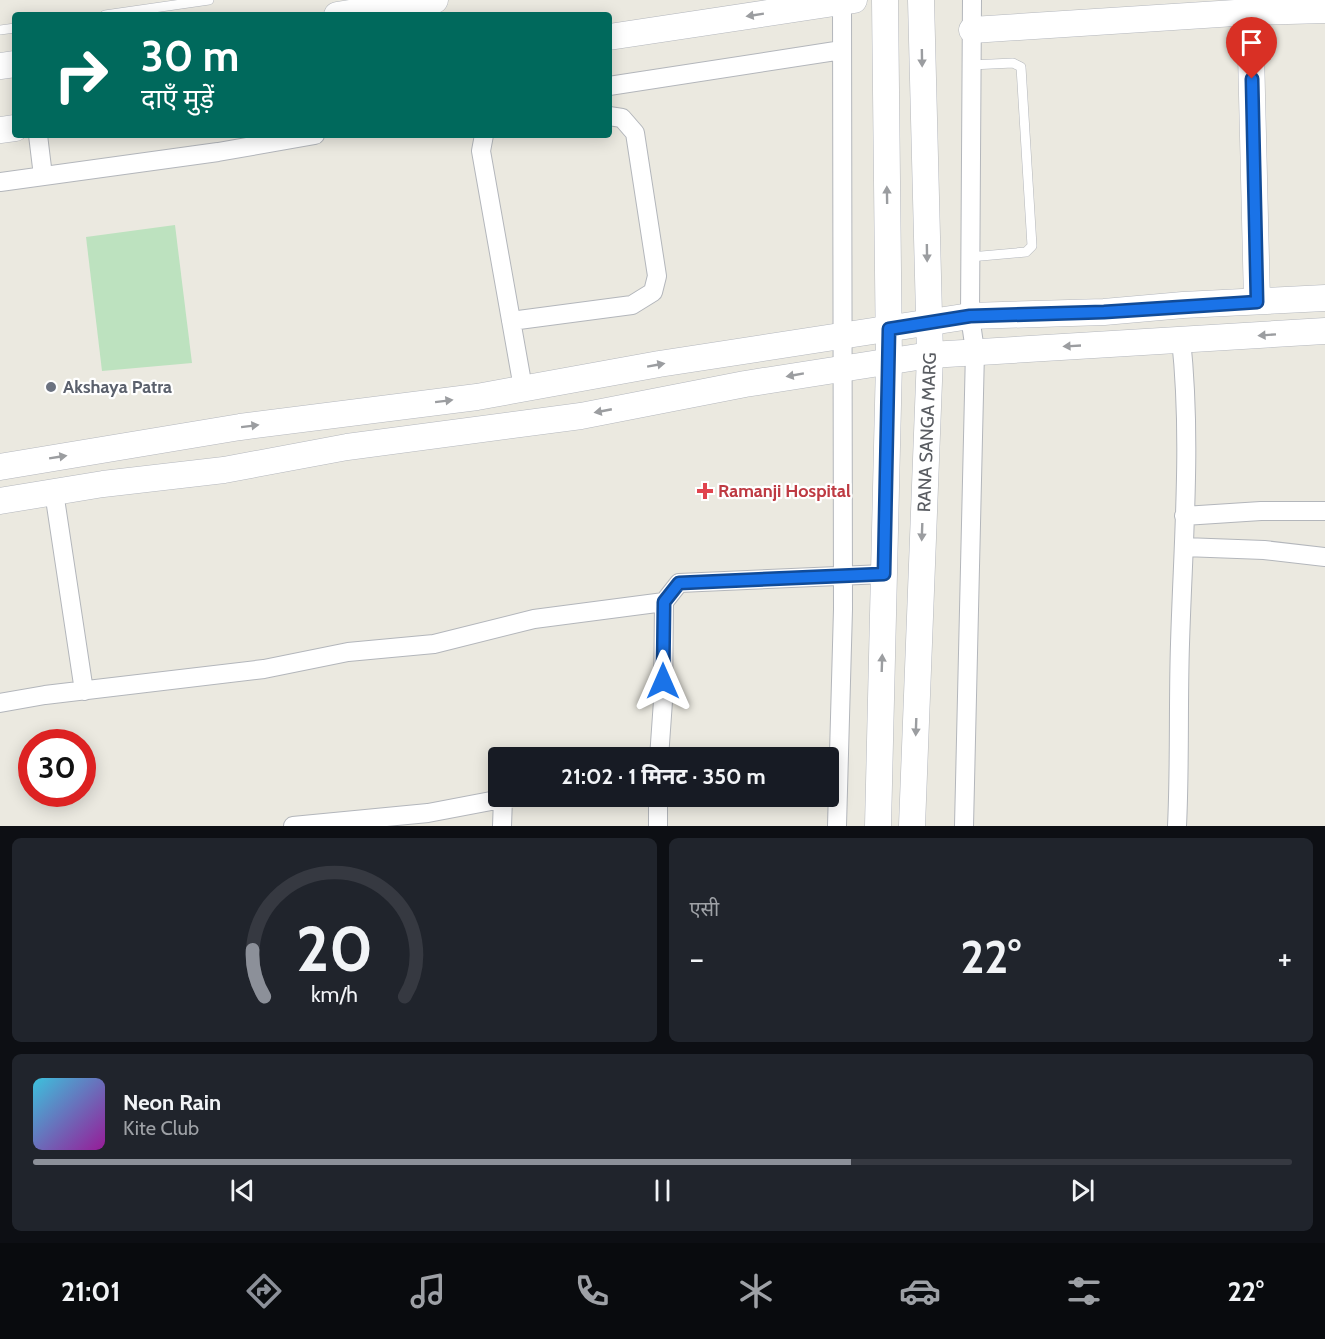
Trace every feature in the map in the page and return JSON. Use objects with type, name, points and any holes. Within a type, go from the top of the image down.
[{"type":"main road","points":[[357,12],[435,0]]},
{"type":"main road","name":"RANA SANGA MARG","points":[[878,826],[890,362],[885,0]]},
{"type":"main road","name":"RANA SANGA MARG","points":[[912,826],[930,356],[921,0]]},
{"type":"main road","points":[[612,37],[848,1]]},
{"type":"main road","points":[[972,30],[1250,12],[1325,10]]},
{"type":"main road","points":[[1250,12],[1257,302]]},
{"type":"main road","points":[[0,467],[240,428],[523,388],[970,316],[1104,312],[1325,298]]},
{"type":"main road","points":[[0,501],[103,484],[224,470],[347,447],[581,416],[841,368],[930,356],[975,351],[1325,331]]},
{"type":"street","points":[[964,826],[975,351],[970,316],[972,0]]},
{"type":"street","points":[[837,826],[843,575],[842,50],[848,1]]},
{"type":"street","points":[[612,86],[842,50]]},
{"type":"street","points":[[511,321],[632,305],[653,292],[657,276],[635,133],[622,118],[612,116]]},
{"type":"street","points":[[39,138],[43,176]]},
{"type":"street","points":[[0,182],[218,152],[298,138]]},
{"type":"street","points":[[483,138],[481,151],[523,388]]},
{"type":"street","points":[[1177,826],[1181,758],[1180,647],[1187,394],[1181,339]]},
{"type":"street","points":[[54,492],[84,691]]},
{"type":"street","points":[[1184,516],[1261,511],[1325,511]]},
{"type":"street","points":[[1184,547],[1264,550],[1325,556]]},
{"type":"street","points":[[660,747],[663,701],[664,602],[679,583],[884,574]]},
{"type":"street","points":[[0,703],[264,669],[348,652],[434,644],[534,619],[664,602]]},
{"type":"street","points":[[293,826],[428,813],[488,802]]},
{"type":"street","points":[[502,826],[507,807]]},
{"type":"street","points":[[658,807],[658,826]]},
{"type":"lane","points":[[126,12],[209,0]]},
{"type":"lane","points":[[970,257],[1026,252],[1032,246],[1021,68],[1013,63],[971,65]]},
{"type":"green space","points":[[175,225],[192,363],[102,371],[86,237]]},
{"type":"place","name":"Akshaya Patra","points":[[51,387]]},
{"type":"place","name":"Ramanji Hospital","points":[[705,491]]},
{"type":"route","points":[[663,681],[664,602],[679,583],[884,574],[889,329],[970,316],[1104,312],[1183,305],[1257,302],[1252,79]]}]
